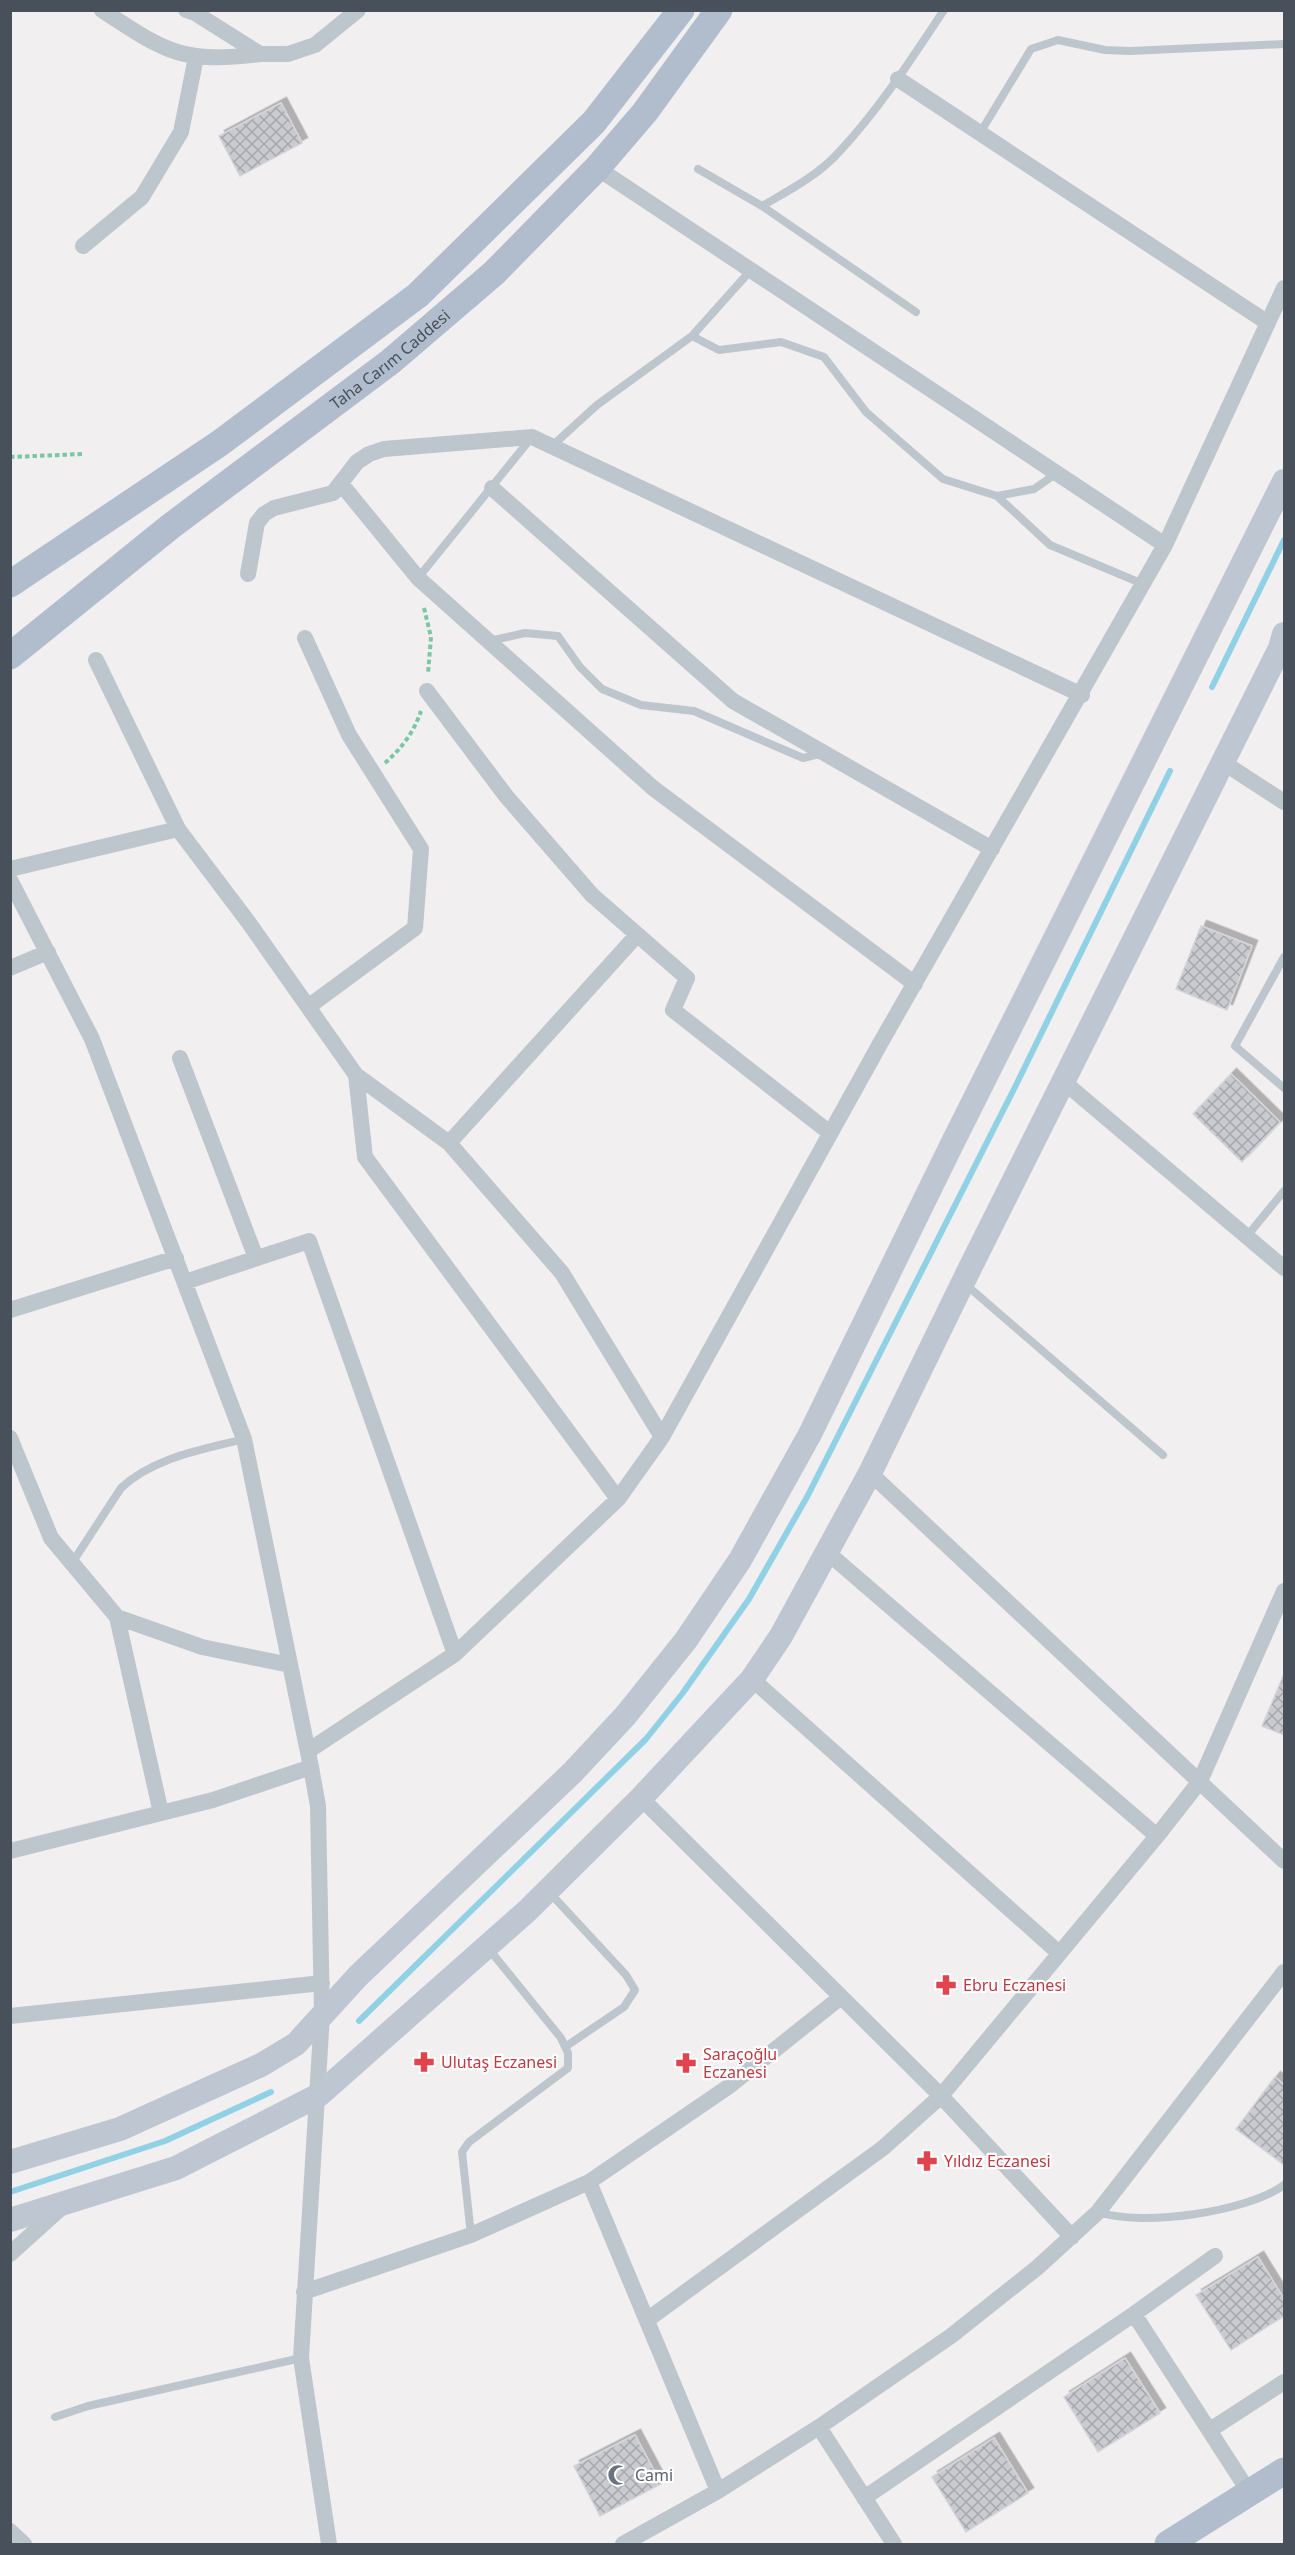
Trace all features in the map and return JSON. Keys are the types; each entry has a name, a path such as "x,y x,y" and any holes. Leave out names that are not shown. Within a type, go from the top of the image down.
{"main road":[{"name":"Taha Carım Caddesi","path":"10,584 220,443 418,295 594,122 681,10"},
{"name":"Taha Carım Caddesi","path":"10,656 171,526 390,362 443,319 532,237 597,168 645,112 719,10"},
{"path":"10,2162 120,2130 261,2065 296,2044 358,1976 600,1744 686,1640 740,1560 810,1434 956,1135 1284,481"},
{"path":"10,2220 176,2168 319,2096 547,1890 641,1798 752,1679 781,1636 870,1473 963,1282 1224,763 1280,648 1284,634"},
{"path":"1168,2544 1284,2471"}],"street":[{"path":"102,10 155,45 180,55 220,60 260,54 288,54 315,45 358,10"},
{"path":"186,10 195,13 260,54"},
{"path":"83,246 142,197 181,132 196,57"},
{"path":"898,79 1268,323"},
{"path":"597,168 1165,545"},
{"path":"10,1851 213,1800 309,1759 455,1654 618,1499 662,1437 830,1133 1082,695 1165,545 1284,288"},
{"path":"248,574 258,523 264,514 273,508 322,498 342,485 357,462 369,454 384,449 532,437 1082,695"},
{"path":"342,485 418,578 653,788 915,984"},
{"path":"492,488 733,701 992,849"},
{"path":"305,638 349,735 421,849 416,928 308,1007"},
{"path":"96,660 177,829 356,1075 449,1143 562,1273 662,1437"},
{"path":"427,691 506,796 592,895 687,978 673,1011 830,1133"},
{"path":"1224,763 1284,802"},
{"path":"10,869 177,829"},
{"path":"10,880 93,1040 244,1439 309,1759 318,1806 322,2015 319,2096 301,2358 329,2544"},
{"path":"449,1143 638,935"},
{"path":"10,968 48,952"},
{"path":"180,1058 256,1258"},
{"path":"356,1075 365,1156 618,1499"},
{"path":"1064,1082 1284,1268"},
{"path":"185,1282 309,1241 455,1654"},
{"path":"10,1310 176,1258"},
{"path":"10,1438 51,1538 117,1617 161,1813"},
{"path":"870,1473 1284,1861"},
{"path":"828,1553 1157,1836"},
{"path":"646,2320 883,2148 941,2096 1157,1836 1200,1780 1284,1592"},
{"path":"117,1617 202,1647 290,1665"},
{"path":"752,1679 1059,1953"},
{"path":"641,1798 941,2096 1072,2236"},
{"path":"623,2544 718,2491 819,2427 951,2336 1003,2296 1098,2212 1284,1972"},
{"path":"10,2016 322,1983"},
{"path":"304,2292 471,2235 589,2182 728,2087 841,1997"},
{"path":"589,2182 718,2491"},
{"path":"10,2254 68,2202"},
{"path":"864,2498 1215,2256"},
{"path":"1134,2314 1250,2492"},
{"path":"1210,2430 1284,2382"},
{"path":"819,2427 894,2544"},
{"path":"10,2531 24,2544"}],"lane":[{"path":"762,207 799,185 839,153 898,79 944,10"},
{"path":"980,133 1031,49 1058,40 1105,50 1130,51 1284,44"},
{"path":"698,169 762,207 916,312"},
{"path":"552,446 597,405 692,336 751,270"},
{"path":"692,336 719,350 781,342 824,357 866,412 943,478 998,496 1050,545 1143,584"},
{"path":"418,578 532,437"},
{"path":"998,496 1034,489 1057,473"},
{"path":"489,641 525,633 558,636 580,667 602,689 641,705 694,711 803,758 824,753"},
{"path":"1284,957 1235,1046 1284,1088"},
{"path":"1247,1236 1284,1191"},
{"path":"963,1282 1163,1455"},
{"path":"72,1563 121,1488 132,1478 174,1458 244,1439"},
{"path":"547,1890 626,1975 635,1990 624,2007 565,2046"},
{"path":"471,2235 462,2152 469,2142 567,2068 565,2046 561,2038 487,1946"},
{"path":"1098,2212 1131,2219 1194,2212 1253,2202 1284,2185"},
{"path":"55,2417 88,2406 301,2358"}],"path":[{"path":"10,457 83,454"}],"building":[{"path":"281,103 302,143 240,176 219,136"},
{"path":"1201,926 1252,946 1227,1010 1176,989"},
{"path":"1231,1074 1280,1122 1242,1162 1193,1114"},
{"path":"1284,1674 1284,1735 1262,1726"},
{"path":"1275,2077 1284,2085 1284,2165 1236,2129"},
{"path":"1258,2257 1284,2299 1284,2316 1231,2350 1196,2295"},
{"path":"1125,2358 1160,2413 1098,2452 1064,2397"},
{"name":"Cami","path":"635,2435 661,2484 600,2516 574,2466"},
{"path":"994,2438 1028,2493 966,2532 932,2477"}],"waterway":[{"path":"1212,687 1284,540"},
{"path":"359,2021 646,1739 682,1694 749,1599 807,1497 1015,1087 1170,771"},
{"path":"10,2192 165,2141 271,2092"}],"place":[{"name":"Ebru Eczanesi","path":"946,1985"},
{"name":"Ulutaş Eczanesi","path":"424,2062"},
{"name":"Saraçoğlu Eczanesi","path":"686,2063"},
{"name":"Yıldız Eczanesi","path":"927,2161"},
{"name":"Cami","path":"618,2475"}]}
